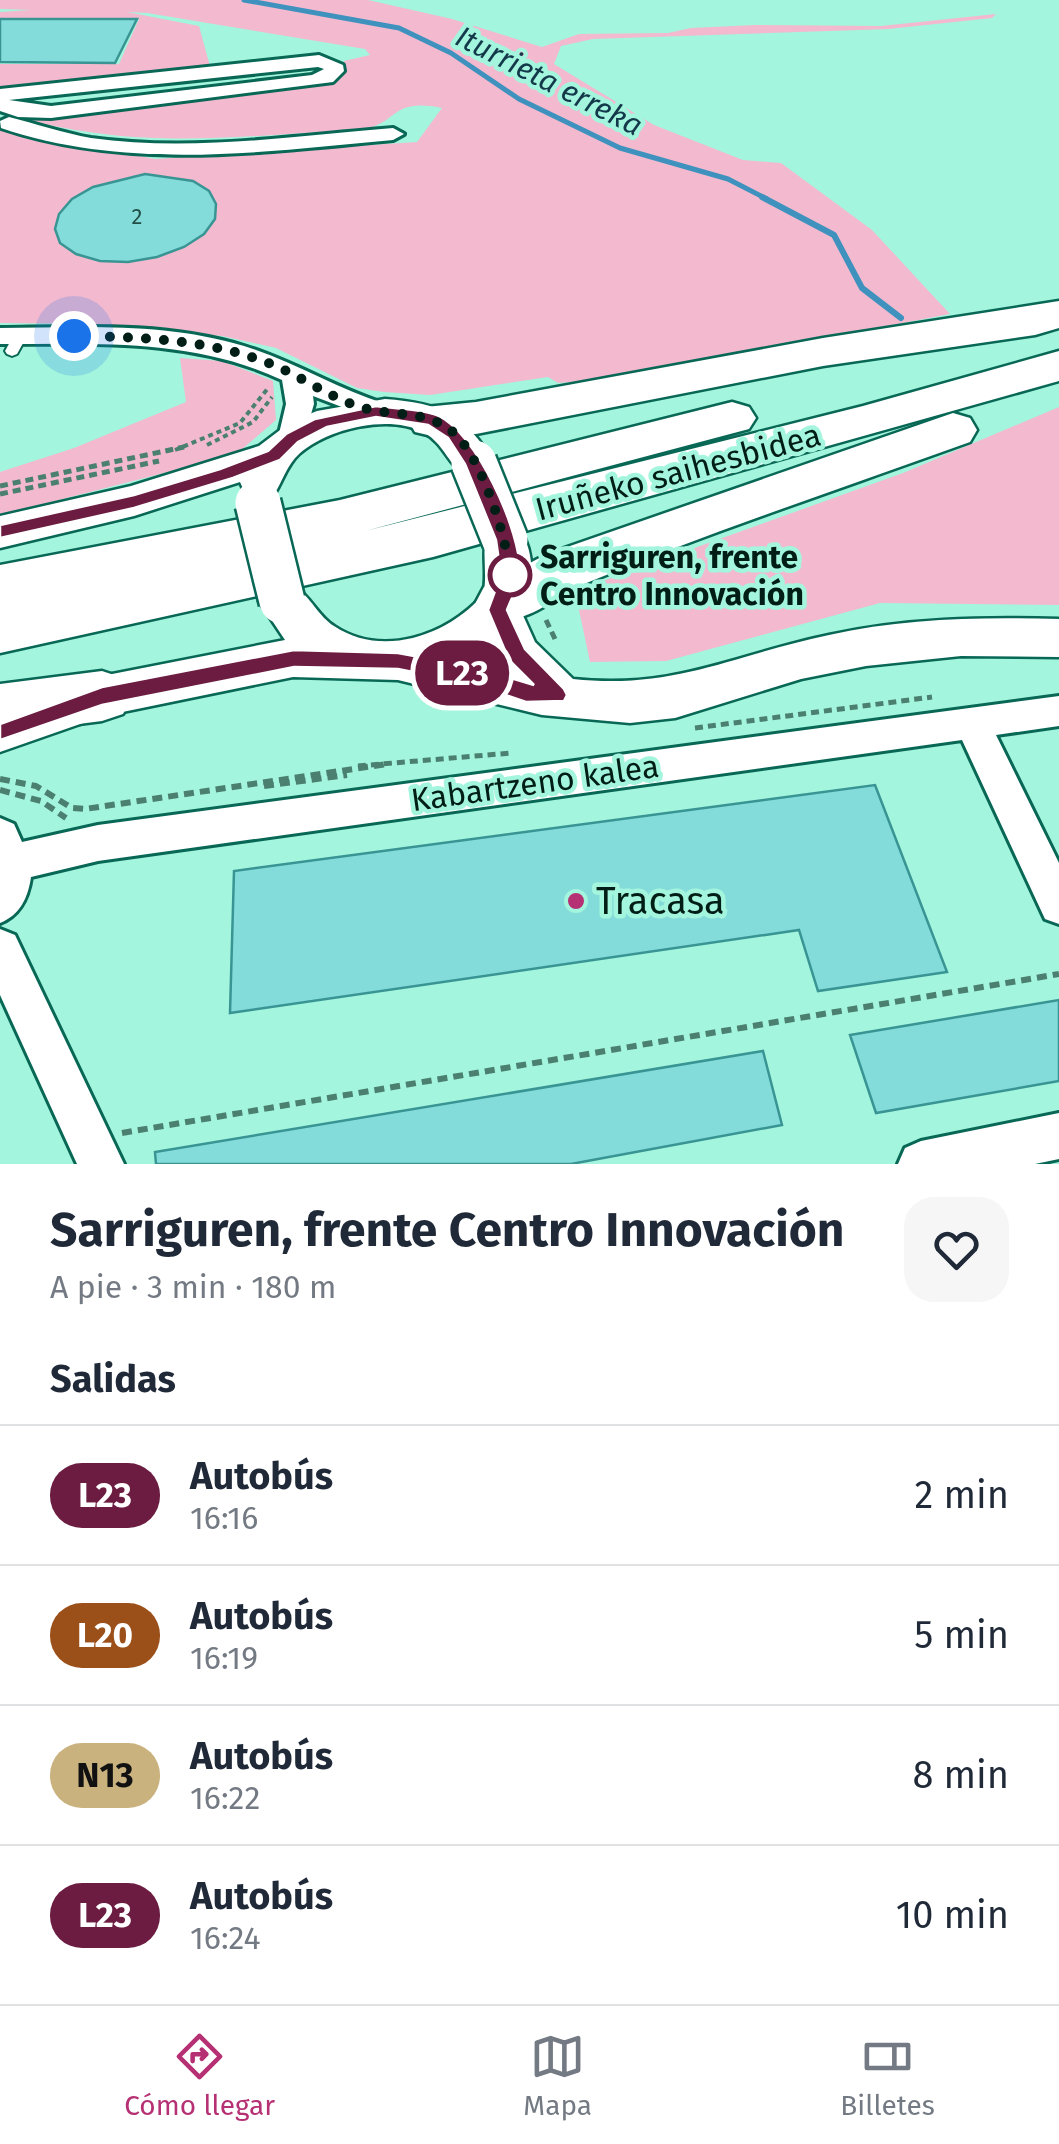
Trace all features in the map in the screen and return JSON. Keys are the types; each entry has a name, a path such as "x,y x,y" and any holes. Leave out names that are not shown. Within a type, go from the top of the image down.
{"highway":[{"path":"432,420 476,418 823,352 1059,314"},
{"name":"Iruñeko saihesbidea","path":"0,586 340,518 1059,332"},
{"name":"Iruñeko saihesbidea","path":"0,630 433,537 1059,366"},
{"path":"648,480 753,461 866,434 1059,378"},
{"path":"501,606 566,569 828,478 1059,388"},
{"path":"1,726 102,696"}],"street":[{"path":"319,61 333,65 334,71 326,78 51,112 18,111 3,104 110,86 319,61"},
{"path":"3,104 42,134 102,144 162,148 250,145 393,134"},
{"path":"11,341 96,336 190,343 267,362 300,404 283,447 262,474 258,504 282,601 304,631 328,647 474,676 526,694 629,703 674,699 795,661 911,638 1059,638"},
{"path":"102,696 294,658 378,659 427,653 472,632 501,606 510,575 505,540 474,463 454,434 432,420 376,412 283,384"},
{"path":"0,532 134,501 283,447 321,423 376,412"},
{"path":"501,606 517,654 557,695"},
{"name":"Kabartzeno kalea","path":"6,850 98,843 1059,711"},
{"path":"972,723 1059,905"},
{"path":"0,904 8,896 6,850"},
{"path":"0,948 95,1151"},
{"path":"921,1164 1059,1136"}],"path":[{"path":"0,486 120,462 207,439 244,420 283,384"},
{"path":"0,494 154,462 210,444 244,430 259,418 283,384"},
{"path":"678,730 907,698 942,697"},
{"path":"0,779 36,786 72,808 86,809 328,770 526,752"},
{"path":"95,1151 1059,974"}],"shaded area":[{"path":"0,0 368,0 452,19 542,47 579,34 668,33 755,25 881,26 996,14 992,18 888,29 593,39 561,46 554,64 654,125 743,160 781,163 872,230 950,314 602,380 558,383 548,377 430,395 357,388 276,348 222,336 89,324 0,323 0,127 155,159 417,142 442,108 404,108 365,129 218,138 121,136 20,118 339,80 344,61 370,55 365,49 127,12 199,26 211,70 0,89 0,64 119,64 139,19 0,19 0,12 31,10 0,9"},
{"path":"180,358 222,361 273,381 276,420 240,451 215,460 0,515 0,472 74,448 186,402"},
{"path":"1059,407 1059,605 880,603 666,661 590,662 575,591 903,473"}],"building":[{"path":"0,19 137,19 115,63 0,62"},
{"path":"145,174 193,181 209,191 216,204 215,219 204,234 157,257 128,262 100,261 76,254 60,243 55,229 59,214 72,199 93,187"},
{"name":"Tracasa","path":"875,785 947,972 818,991 799,930 230,1013 234,871"},
{"path":"1059,1000 1059,1081 876,1113 850,1035"},
{"path":"763,1051 782,1125 571,1164 156,1164 155,1152"}],"waterway":[{"name":"Iturrieta erreka","path":"244,0 399,28 451,53 519,99 620,148 728,179 767,199"},
{"name":"Iturrieta erreka","path":"762,197 834,235 862,288 901,318"}],"bus line":[{"name":"L23","path":"0,531 134,501 227,474 274,456 292,438 321,423 376,412 432,420 454,434 474,463 505,540 510,575 504,602 498,610 517,654 557,695 526,694 474,676 398,661 294,658 102,696 0,731"}],"place":[{"name":"Sarriguren, frente Centro Innovación","path":"510,575"},
{"name":"Tracasa","path":"576,901"}],"route":[{"path":"74,336 190,343 234,352 267,362 356,406 432,420 454,434 474,463 505,540 510,575"}]}
